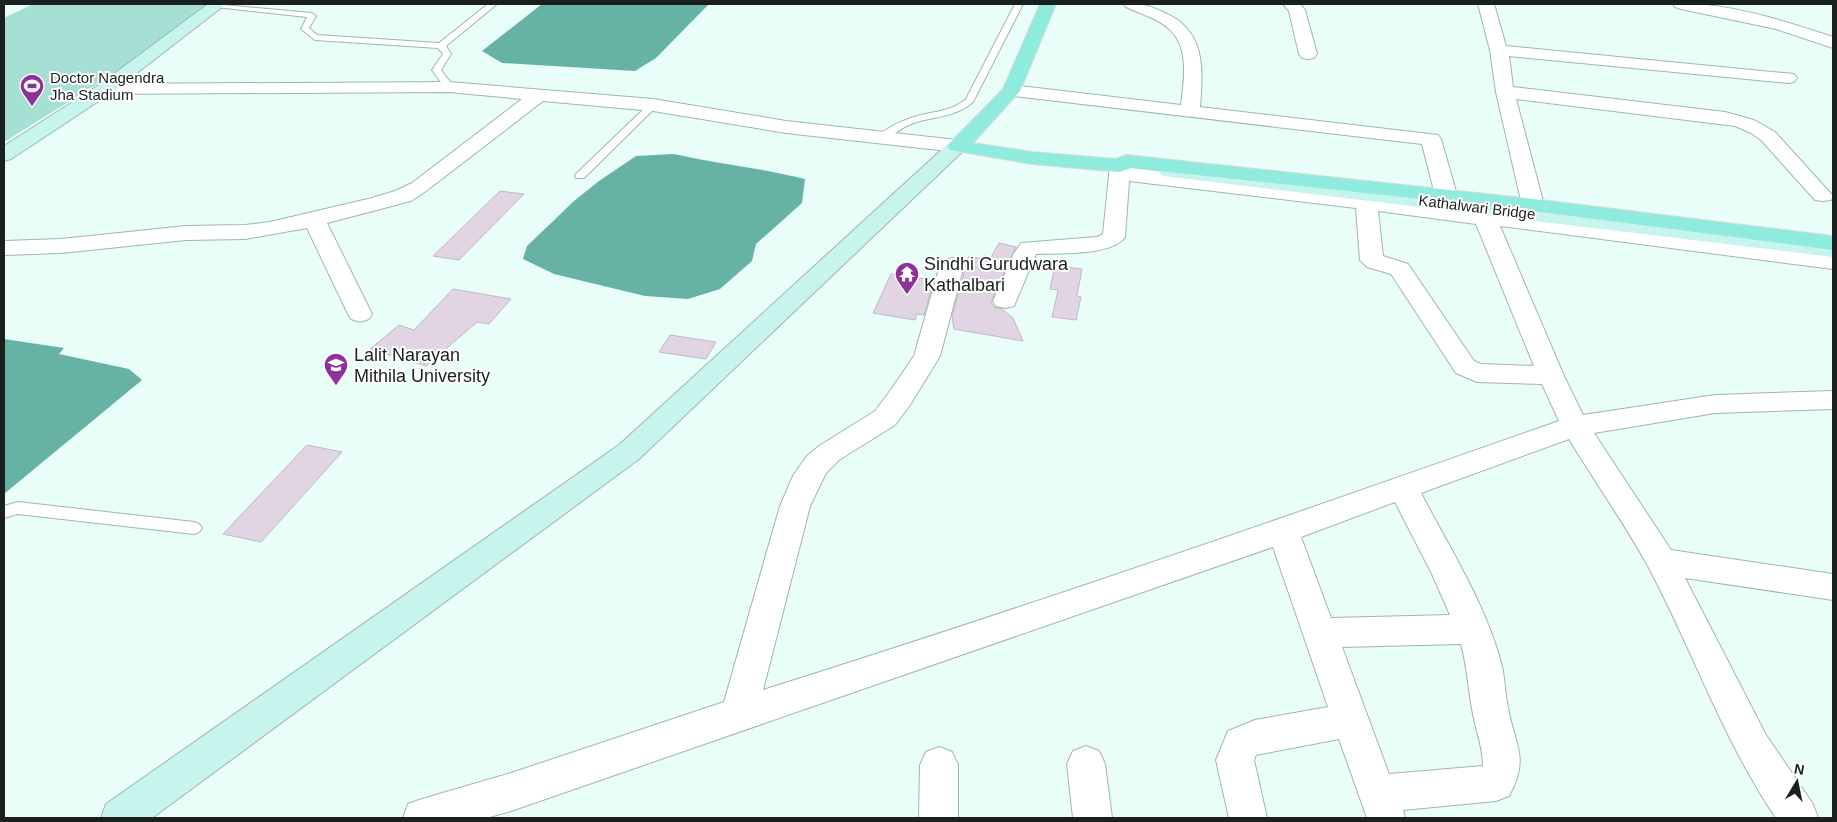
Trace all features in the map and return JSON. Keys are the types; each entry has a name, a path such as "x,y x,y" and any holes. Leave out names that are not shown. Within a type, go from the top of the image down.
{"main road":[{"path":"120,818 629,452 968,137 1011,91 1048,4"},
{"path":"4,155 105,89 217,5"},
{"path":"957,146 1010,155 1120,169 1128,161 1446,195 1833,243"},
{"name":"Kathalwari Bridge","path":"1120,169 1833,250"}],"street":[{"path":"1132,4 1170,22 1180,30 1192,55 1190,112"},
{"path":"1291,4 1297,10 1308,54"},
{"path":"1486,4 1498,50 1505,92 1534,205"},
{"path":"1681,4 1780,25 1833,42"},
{"path":"1498,50 1788,78"},
{"path":"105,89 449,87 653,105 786,127 957,146"},
{"path":"1011,91 1431,139 1446,195"},
{"path":"1505,92 1725,118 1748,123 1762,130 1823,195"},
{"path":"4,248 60,246 186,233 245,232 314,220 404,196 427,182 539,95"},
{"path":"1004,301 1029,248 1102,243 1114,237 1120,169 1366,203 1833,262"},
{"path":"1366,203 1372,260 1396,266 1400,269 1465,366 1477,373 1551,376"},
{"path":"1485,218 1551,376 1575,426 1661,561 1753,747 1799,818"},
{"path":"314,220 360,314"},
{"path":"739,714 795,506 808,476 829,452 871,428 884,418 900,398 927,356 952,265"},
{"path":"422,818 512,792 739,714 879,669 1282,531 1575,426 1716,404 1833,400"},
{"path":"1282,531 1382,806 1496,783 1501,776 1501,757 1490,712 1484,665 1463,605 1403,488"},
{"path":"1661,561 1833,587"},
{"path":"1320,633 1472,629"},
{"path":"1248,818 1235,760 1241,743 1254,737 1351,720"},
{"path":"1086,764 1094,818"},
{"path":"938,818 939,765"}],"lane":[{"path":"441,46 493,4"},
{"path":"879,138 908,121 953,111 965,106 970,100 1018,4"},
{"path":"217,5 309,14 312,16 305,29 315,37 441,46 447,54 436,70 449,87"},
{"path":"580,176 653,105"},
{"path":"4,512 18,508 194,528"}],"shaded area":[{"name":"Doctor Nagendra Jha Stadium","path":"33,4 207,4 118,71 4,142 4,18"},
{"path":"542,4 709,4 656,58 635,71 502,63 482,51"},
{"path":"674,154 805,179 802,203 756,244 752,261 720,289 688,299 645,296 554,274 523,259 527,246 574,201 599,181 636,156"},
{"path":"4,339 64,348 59,354 129,369 142,380 4,494"}],"building":[{"path":"500,191 524,194 459,260 433,256"},
{"path":"999,243 1016,247 991,302 994,307 1002,309 1013,318 1023,341 954,329 952,316 965,263 969,256 982,259 984,255 991,257"},
{"path":"1055,266 1082,269 1077,296 1081,297 1076,320 1052,317 1058,290 1050,289"},
{"name":"Sindhi Gurudwara Kathalbari","path":"891,274 934,280 924,315 917,314 915,320 873,313"},
{"path":"453,289 511,299 489,324 477,322 426,366 370,349 399,325 414,330"},
{"path":"670,335 716,342 706,359 659,352"},
{"path":"307,445 342,452 261,542 223,534"}],"place":[{"name":"Doctor Nagendra Jha Stadium","path":"32,107"},
{"name":"Sindhi Gurudwara Kathalbari","path":"907,295"},
{"name":"Lalit Narayan Mithila University","path":"336,386"}]}
